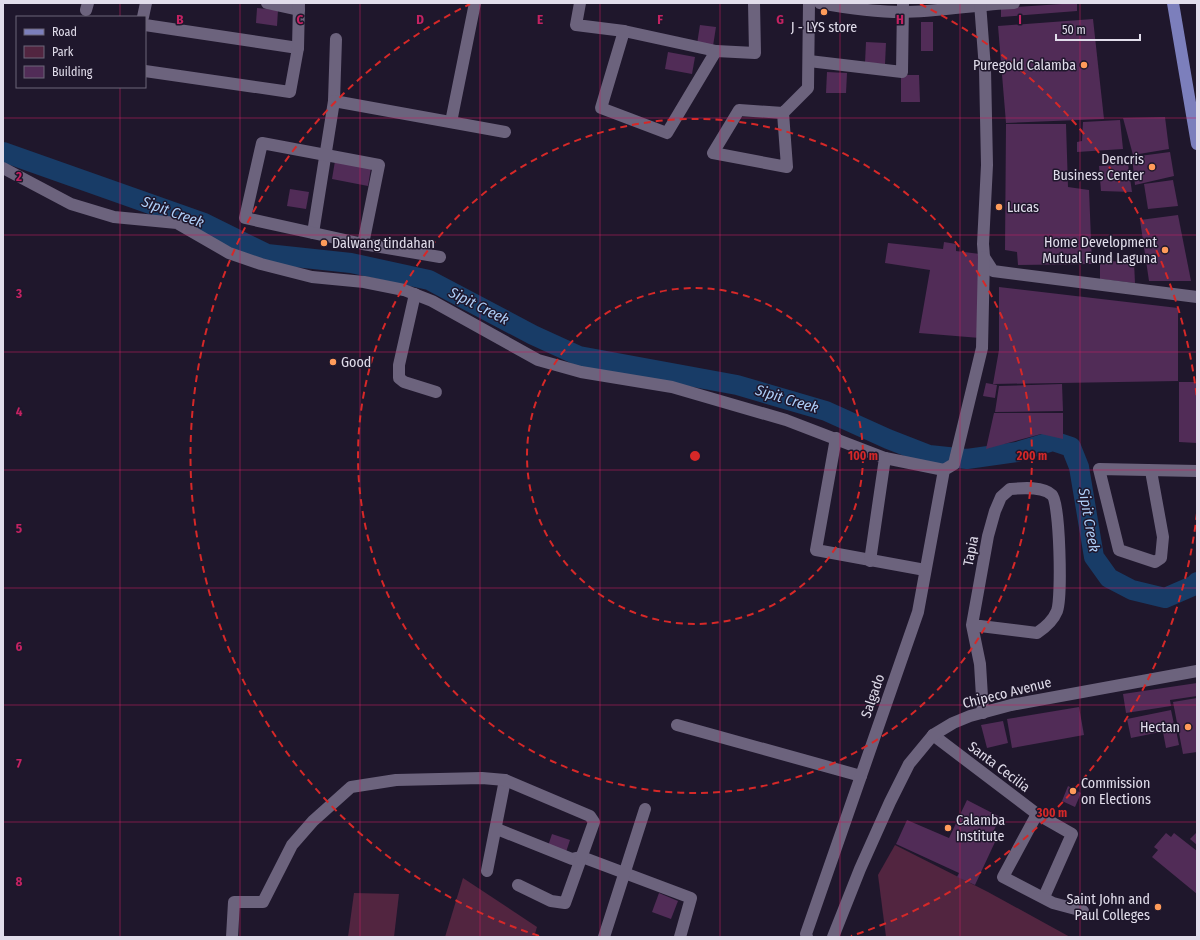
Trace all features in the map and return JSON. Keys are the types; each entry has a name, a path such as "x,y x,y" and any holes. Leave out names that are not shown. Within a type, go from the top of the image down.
{"main road":[{"path":"1173,3 1197,144"}],"street":[{"path":"143,16 146,3"},
{"path":"146,71 290,92 298,48 299,6 267,3"},
{"path":"452,122 475,3"},
{"path":"580,3 576,25 624,31 716,51 755,53 754,3"},
{"path":"783,113 788,167 713,153 739,110 783,113 808,88 809,3"},
{"path":"820,3 852,6 945,9 980,4 1014,3"},
{"name":"Salgado","path":"807,937 806,934 918,612 925,570 949,467 958,448 982,348 987,165 985,68 980,4"},
{"path":"809,61 902,72 903,8"},
{"path":"146,25 298,48"},
{"path":"624,31 601,108 667,133 716,51"},
{"path":"313,233 334,101 336,39"},
{"path":"334,101 505,132"},
{"path":"363,244 379,165 262,143 245,218 363,244 440,257"},
{"path":"3,168 71,204 114,217 178,223 228,253 261,264 312,277 364,282 404,290 432,300 538,360 581,372 672,387 786,420 885,458 949,467"},
{"path":"984,257 993,272 1197,297"},
{"path":"415,294 399,365 399,378 404,382 436,392"},
{"path":"836,438 816,550 925,570"},
{"path":"870,561 885,458"},
{"path":"1151,471 1163,537 1161,558 1155,562 1119,550 1099,469 1197,471"},
{"name":"Tapia","path":"972,625 1037,633 1045,628 1051,621 1057,611 1060,598 1059,540 1055,500 1053,495 1039,490 1010,489 1005,492 998,504 988,536 972,625 980,664 983,713"},
{"name":"Chipeco Avenue","path":"834,937 860,869 890,802 909,764 933,736 953,723 970,716 1011,704 1197,671"},
{"path":"677,724 861,776"},
{"name":"Santa Cecilia","path":"933,736 1037,814 1072,834 1044,897"},
{"path":"232,937 234,902 263,902 292,846 313,821 351,787 396,780 482,778 505,780 590,816 594,822 565,902 551,901 518,885"},
{"path":"487,871 497,829 505,780"},
{"path":"604,937 645,809"},
{"path":"1037,814 1003,877 1053,903 1084,911"},
{"path":"497,829 572,858 582,856 691,898 680,937"}],"green space":[{"path":"895,845 988,892 1070,937 886,937 878,875"},
{"path":"463,878 537,927 534,937 445,937"},
{"path":"354,893 399,894 394,937 348,937"}],"building":[{"path":"1077,3 1077,11 1001,17 1001,8"},
{"path":"257,8 278,10 277,26 256,23"},
{"name":"Puregold Calamba","path":"1093,19 1104,119 1006,123 998,26"},
{"path":"921,22 933,22 933,51 921,51"},
{"path":"700,25 716,27 713,46 697,44"},
{"path":"866,42 886,43 885,64 865,63"},
{"path":"668,52 695,57 692,74 665,69"},
{"path":"827,72 847,73 846,93 826,93"},
{"path":"901,75 919,75 920,102 901,102"},
{"path":"1165,117 1169,149 1133,155 1123,118"},
{"path":"1120,120 1123,149 1077,152 1077,142 1082,141 1083,122"},
{"path":"1006,124 1066,124 1068,187 1089,190 1092,264 1018,265 1017,252 1005,250"},
{"name":"Dencris Business Center","path":"1170,152 1174,176 1135,185 1132,157"},
{"path":"335,161 371,168 368,186 332,179"},
{"path":"1128,164 1132,192 1101,191 1099,166"},
{"path":"1173,180 1178,206 1148,209 1144,184"},
{"path":"290,189 309,192 306,209 287,206"},
{"name":"Home Development Mutual Fund Laguna","path":"1178,215 1191,281 1149,281 1140,220"},
{"path":"944,242 956,244 956,251 980,254 980,338 919,333 930,270 885,263 888,243 943,249"},
{"path":"1100,261 1134,262 1135,283 1100,279"},
{"path":"999,287 1178,308 1178,381 993,384 999,350"},
{"path":"1179,382 1197,382 1197,443 1179,442"},
{"path":"986,383 997,385 995,398 983,396"},
{"path":"1062,384 1063,411 995,412 999,386"},
{"path":"994,413 1063,413 1063,439 1041,434 986,449"},
{"path":"1197,683 1197,696 1170,700 1171,706 1126,713 1123,694"},
{"name":"Hectan","path":"1197,698 1197,752 1183,754 1173,702"},
{"path":"1079,707 1084,735 1012,748 1007,719"},
{"path":"1171,710 1175,729 1131,738 1127,719"},
{"path":"1003,721 1008,743 987,748 981,725"},
{"path":"1176,730 1179,745 1166,748 1163,732"},
{"path":"1068,786 1081,793 1075,807 1062,801"},
{"path":"967,800 1000,817 990,839 995,842 975,885 957,877 959,873 896,844 907,820 949,838"},
{"path":"1197,832 1197,845 1190,839"},
{"path":"1166,833 1171,837 1174,833 1197,851 1197,894 1152,857 1158,850 1154,847"},
{"path":"552,834 570,840 566,852 548,846"},
{"path":"659,893 678,901 671,919 652,912"}],"waterway":[{"name":"Sipit Creek","path":"3,152 204,223 267,254 351,263 429,280 533,335 579,356 737,385 826,411 888,439 929,455 967,459 1017,452 1053,441 1071,447 1079,467 1094,557 1109,578 1132,590 1165,598 1195,585 1197,582"}],"place":[{"name":"J - LYS store","path":"824,12"},
{"name":"Puregold Calamba","path":"1084,65"},
{"name":"Dencris Business Center","path":"1152,167"},
{"name":"Lucas","path":"999,207"},
{"name":"Dalwang tindahan","path":"324,243"},
{"name":"Home Development Mutual Fund Laguna","path":"1165,250"},
{"name":"Good","path":"333,362"},
{"name":"Hectan","path":"1188,727"},
{"name":"Commission on Elections","path":"1073,791"},
{"name":"Calamba Institute","path":"948,828"},
{"name":"Saint John and Paul Colleges","path":"1158,907"}]}
